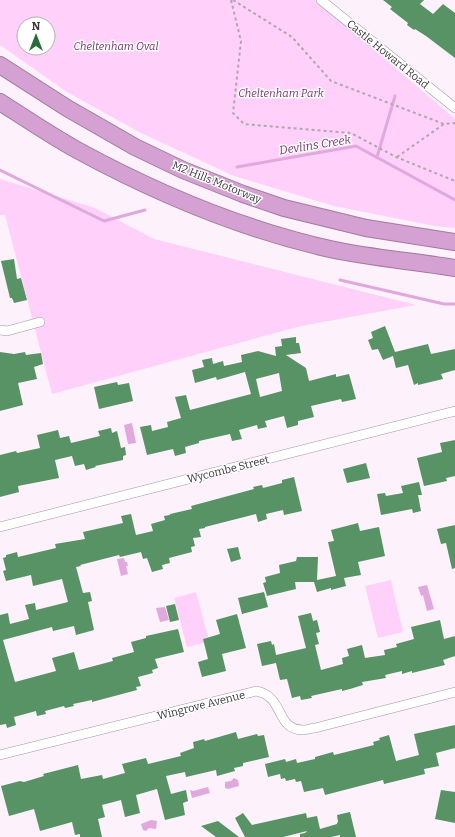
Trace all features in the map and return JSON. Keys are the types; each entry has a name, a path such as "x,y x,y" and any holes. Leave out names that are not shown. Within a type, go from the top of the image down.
{"highway":[{"name":"M2 Hills Motorway","path":"0,65 67,108 135,147 183,170 243,194 298,212 366,228 455,242"},
{"path":"0,102 76,149 111,168 166,194 216,214 252,227 328,248 367,256 414,261 455,268"}],"street":[{"name":"Castle Howard Road","path":"321,0 455,108"},
{"path":"0,330 7,330 40,322"},
{"name":"Wycombe Street","path":"0,527 455,411"},
{"name":"Wingrove Avenue","path":"0,755 256,691 272,698 282,718 289,726 303,730 455,692"}],"path":[{"path":"232,0 292,37 331,81 444,124 455,123"},
{"path":"232,0 241,41 233,113 244,124 350,133 396,157 455,181"},
{"path":"396,157 444,124"}],"green space":[{"name":"Cheltenham Park","path":"0,0 316,0 455,119 455,228 435,226 334,206 234,176 141,133 67,92 0,45"},
{"path":"0,179 95,208 154,239 416,305 301,326 52,394 5,215 0,215"},
{"path":"391,580 403,632 378,638 365,586"},
{"path":"196,592 208,637 203,639 204,643 187,647 174,598"}],"shaded area":[{"path":"132,423 136,443 128,444 124,425"},
{"path":"124,558 128,566 126,566 128,574 121,576 117,559"},
{"path":"427,585 434,609 427,611 423,595 421,596 418,587"},
{"path":"165,607 169,620 160,622 156,608"},
{"path":"234,778 238,780 239,786 228,789 225,788 225,782 231,781"},
{"path":"208,787 210,793 192,798 190,790 193,791"},
{"path":"151,820 157,821 156,829 149,828 146,831 143,830 141,824"}],"building":[{"path":"383,0 424,0 420,4 433,14 443,4 455,13 455,58 426,36 407,25 408,23 390,9 392,7"},
{"path":"14,259 17,279 21,278 27,300 14,303 12,298 10,298 1,261"},
{"path":"385,326 395,352 428,344 431,354 455,349 455,370 441,374 443,379 414,385 408,365 396,368 393,356 383,360 378,349 372,350 368,340 373,338 371,332"},
{"path":"296,337 296,343 299,343 301,353 286,355 306,368 309,381 336,374 336,377 349,374 356,399 342,402 341,399 311,406 314,417 298,421 298,425 287,428 284,416 265,421 267,427 258,429 257,425 239,430 242,439 232,441 230,434 199,441 199,443 185,447 186,453 175,456 173,449 147,455 140,427 151,425 152,431 168,427 167,422 181,418 175,397 186,395 190,410 251,394 245,372 217,380 216,377 195,383 192,370 204,367 202,360 212,358 213,364 223,361 224,366 242,362 241,355 258,351 276,356 275,347 282,346 281,339","holes":["279,373 282,391 260,397 256,379"]},
{"path":"0,352 14,354 25,352 26,355 41,353 43,364 34,367 37,379 18,383 23,405 0,411"},
{"path":"117,382 118,385 129,383 133,401 99,409 94,387"},
{"path":"111,428 112,433 117,431 121,448 125,447 126,455 123,456 123,460 95,466 96,467 86,470 84,464 75,466 72,456 55,460 59,478 18,486 19,492 0,497 0,455 40,448 37,435 58,430 60,438 69,436 71,443 100,436 98,431"},
{"path":"455,440 455,476 446,478 447,481 424,486 417,458 442,452 440,443"},
{"path":"366,463 370,478 347,483 343,469"},
{"path":"294,477 302,511 284,515 283,510 266,514 267,519 258,522 256,514 199,529 201,537 193,538 195,546 191,547 192,552 169,558 170,563 162,565 163,569 152,572 147,558 143,559 141,552 120,557 119,555 76,567 83,593 90,592 92,601 88,602 94,630 76,635 74,626 53,631 52,627 3,640 15,682 56,671 52,658 74,652 79,670 113,661 112,658 134,652 131,642 146,638 146,636 178,629 184,652 155,659 158,668 152,670 153,673 138,677 141,686 136,687 137,690 92,702 92,700 73,704 74,706 65,708 64,706 45,711 46,714 37,716 36,711 14,717 16,725 7,728 6,724 0,725 0,615 8,613 10,624 29,619 25,605 35,603 36,610 68,602 62,579 33,586 31,575 6,581 3,571 6,570 3,558 6,557 6,555 17,552 18,557 56,548 55,544 85,539 83,532 123,523 121,516 131,514 136,535 153,531 151,524 165,520 164,516 192,509 191,506 254,489 253,487 262,485 263,488 282,483 282,480"},
{"path":"419,482 422,495 418,495 421,511 413,513 412,509 381,515 377,494 385,493 386,496 403,493 401,486"},
{"path":"358,523 360,531 379,527 385,556 358,562 361,575 344,578 346,586 317,592 314,582 295,582 296,589 267,596 263,583 266,582 265,577 280,573 279,565 296,561 297,557 318,557 317,580 336,576 328,542 334,541 331,530"},
{"path":"455,525 455,568 452,569 446,543 441,544 437,529"},
{"path":"238,547 241,559 231,562 227,549"},
{"path":"264,592 268,607 242,614 238,598"},
{"path":"175,604 179,620 170,622 166,606"},
{"path":"311,613 313,621 317,620 320,632 316,633 319,644 315,645 321,670 343,664 342,658 349,656 347,649 362,645 365,658 385,655 384,650 397,647 396,644 414,639 411,627 440,620 444,639 455,636 455,656 443,660 445,665 412,673 412,671 402,674 402,671 385,675 386,678 362,682 363,685 342,691 342,689 311,696 312,698 301,700 300,696 292,698 287,679 280,680 276,663 262,666 257,644 271,641 272,645 274,644 276,655 306,648 298,616"},
{"path":"237,614 246,648 222,654 226,671 202,677 198,662 208,659 203,639 220,634 216,620"},
{"path":"455,725 455,748 436,753 439,766 424,769 425,774 384,784 383,780 325,795 323,788 304,792 301,781 296,782 295,779 286,781 285,778 281,779 280,774 268,777 265,764 285,759 286,762 296,759 297,763 315,759 315,757 333,752 334,755 374,745 373,742 380,740 379,738 389,735 396,761 419,755 414,734"},
{"path":"236,732 238,739 257,734 258,736 264,735 269,757 243,763 243,766 234,768 235,771 217,776 216,770 186,777 185,772 166,776 171,794 186,790 188,801 183,803 185,815 165,820 157,789 136,795 140,813 125,817 121,800 102,805 105,817 98,819 102,837 80,837 80,834 75,835 72,822 40,831 34,809 9,816 1,786 20,781 24,782 44,776 43,774 78,765 81,779 102,775 103,779 125,773 122,764 146,758 148,764 181,756 180,753 194,748 193,742 204,739 205,741"},
{"path":"441,790 455,792 455,823 435,819"},
{"path":"350,812 356,837 340,837 340,835 331,837 300,837 300,834 307,831 283,837 245,837 235,818 243,813 252,825 306,813 307,818 317,816 320,829 337,824 337,815"},
{"path":"218,821 239,837 216,837 201,826"}],"waterway":[{"path":"377,157 395,96"},
{"name":"Devlins Creek","path":"237,167 356,146 455,200"},
{"name":"Devlins Creek","path":"0,170 104,221 145,210"},
{"path":"340,280 444,304 455,304"}],"park label":[{"name":"Cheltenham Oval","path":"116,46"}]}
